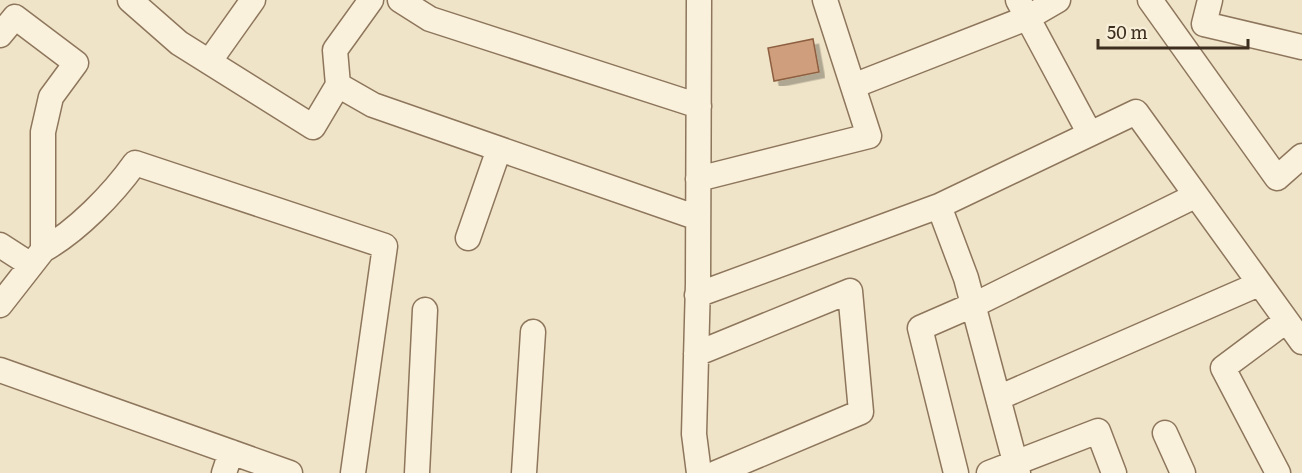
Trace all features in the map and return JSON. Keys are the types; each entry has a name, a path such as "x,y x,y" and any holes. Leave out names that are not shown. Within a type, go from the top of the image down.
{"street":[{"path":"130,0 179,43 313,127 338,85 335,50 370,0"},
{"path":"209,62 253,0"},
{"path":"400,0 429,19 699,106"},
{"path":"699,0 694,434 699,473"},
{"path":"698,179 869,135 825,0"},
{"path":"854,86 1023,9 1058,0"},
{"path":"1150,0 1277,178 1302,156"},
{"path":"1210,0 1204,24 1302,47"},
{"path":"1023,9 1090,134"},
{"path":"0,35 15,17 76,63 51,97 43,132 37,257"},
{"path":"338,85 373,105 698,218"},
{"path":"697,295 939,206 1136,112 1302,342"},
{"path":"468,238 499,149"},
{"path":"0,305 37,257 58,242 117,188 135,163 385,246 353,473"},
{"path":"956,473 920,328 973,305 1195,196"},
{"path":"939,206 966,278 1016,468"},
{"path":"0,245 37,257"},
{"path":"998,398 1259,284"},
{"path":"696,354 850,291 861,412 716,473"},
{"path":"417,473 425,310"},
{"path":"1278,473 1223,368 1286,321"},
{"path":"524,473 532,332"},
{"path":"0,370 227,462 290,473"},
{"path":"989,473 1016,468 1098,431 1114,473"},
{"path":"1165,433 1183,473"}],"building":[{"path":"813,39 819,72 774,81 768,48"}]}
